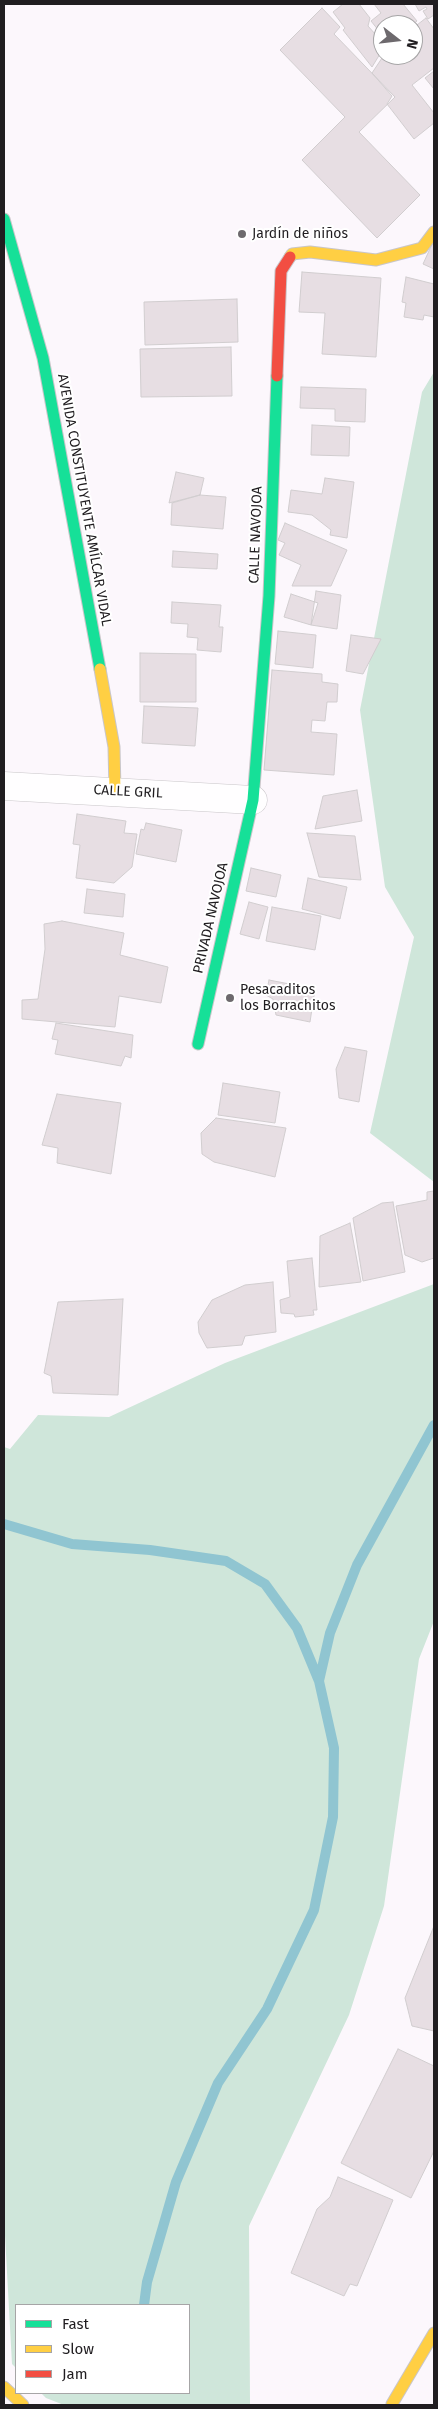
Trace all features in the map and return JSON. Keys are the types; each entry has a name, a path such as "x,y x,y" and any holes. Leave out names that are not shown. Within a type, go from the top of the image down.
{"street":[{"name":"AVENIDA CONSTITUYENTE AMÍLCAR VIDAL","path":"4,219 43,358 114,748 115,791"},
{"name":"CALLE NAVOJOA","path":"253,800 269,596 282,271 292,254 310,252 376,260 422,248 434,232"},
{"name":"CALLE GRIL","path":"4,786 253,800"},
{"name":"PRIVADA NAVOJOA","path":"198,1044 253,800"},
{"path":"392,2404 434,2333"},
{"path":"4,2387 23,2405"}],"green space":[{"path":"434,372 434,1182 370,1133 414,937 385,887 360,710 422,392"},
{"path":"434,1284 434,1621 419,1659 384,1906 349,2015 249,2226 250,2405 64,2405 46,2398 42,2394 190,2394 190,2304 15,2304 15,2367 12,2364 4,2217 4,1447 10,1449 38,1415 109,1417 225,1363"}],"building":[{"path":"343,4 359,4 370,18 368,26 373,32 372,67 343,30 345,28 333,12"},
{"path":"374,4 403,4 412,15 378,15 381,13"},
{"path":"415,4 434,4 434,15 428,19 423,11 427,9 426,7 419,11"},
{"path":"322,8 340,27 334,34 395,97 359,132 420,195 377,238 302,160 345,117 280,50"},
{"path":"426,18 434,29 434,68 412,85 434,113 434,123 414,139 387,104 392,96 372,73 377,65 423,65 423,20"},
{"path":"434,71 434,89 425,78"},
{"path":"434,240 434,269 423,264"},
{"path":"302,272 381,278 376,357 322,354 325,313 299,312"},
{"path":"406,277 434,284 434,317 424,315 423,320 404,317 406,303 402,302"},
{"path":"237,299 238,342 145,345 144,302"},
{"path":"231,347 232,396 141,397 140,349"},
{"path":"301,387 366,389 365,422 335,421 335,409 300,408"},
{"path":"312,425 350,427 349,456 311,455"},
{"path":"176,472 204,478 200,495 169,503"},
{"path":"325,478 354,482 347,538 330,535 331,530 312,515 288,512 291,490 322,494"},
{"path":"200,495 226,497 223,529 171,525 172,503"},
{"path":"285,523 347,550 331,586 292,586 301,565 279,555 285,543 278,540"},
{"path":"173,551 218,554 217,569 172,567"},
{"path":"316,591 341,595 337,629 311,625"},
{"path":"291,594 318,603 311,625 284,617"},
{"path":"172,602 221,605 219,627 223,627 221,652 197,650 198,638 187,637 188,624 171,623"},
{"path":"278,631 316,635 313,668 275,664"},
{"path":"351,635 381,639 363,674 346,671"},
{"path":"140,653 196,654 196,702 140,702"},
{"path":"272,670 322,674 322,682 338,684 337,702 327,702 325,721 312,720 311,732 337,734 334,775 264,770"},
{"path":"144,706 198,708 195,746 142,743"},
{"path":"357,790 362,821 315,829 323,796"},
{"path":"77,814 126,821 124,833 137,834 132,867 114,883 76,878 80,845 73,844"},
{"path":"146,823 182,830 176,862 136,854 141,829 144,830"},
{"path":"307,833 355,836 361,880 319,877"},
{"path":"251,868 281,875 276,897 246,891"},
{"path":"308,878 347,887 340,919 302,909"},
{"path":"87,889 125,894 123,917 84,913"},
{"path":"249,902 268,907 259,939 240,934"},
{"path":"272,907 321,916 315,950 266,941"},
{"path":"62,921 124,933 120,955 168,967 161,1003 119,996 115,1027 22,1019 22,1000 38,999 45,949 44,924"},
{"path":"269,980 315,989 310,1022 276,1015 273,999 266,995"},
{"path":"56,1023 133,1035 131,1058 125,1056 121,1066 55,1054 58,1040 52,1039"},
{"path":"345,1047 367,1051 359,1102 339,1098 336,1069"},
{"path":"223,1083 280,1092 275,1123 218,1115"},
{"path":"57,1094 121,1103 111,1174 57,1163 58,1148 42,1145"},
{"path":"216,1118 286,1128 275,1177 214,1162 202,1154 201,1133"},
{"path":"434,1191 434,1258 422,1262 405,1255 396,1206 427,1200 427,1192"},
{"path":"393,1202 405,1272 363,1281 353,1218 382,1203"},
{"path":"350,1223 361,1282 319,1287 320,1236"},
{"path":"312,1258 317,1310 313,1310 314,1315 295,1317 294,1314 281,1313 280,1300 290,1297 287,1261"},
{"path":"273,1282 276,1332 245,1336 242,1345 207,1348 199,1333 198,1322 212,1300 245,1285"},
{"path":"123,1299 118,1395 53,1393 51,1376 44,1373 58,1302"},
{"path":"434,1926 434,2031 412,2026 405,1998"},
{"path":"398,2049 434,2066 434,2151 411,2198 341,2163"},
{"path":"338,2177 393,2200 357,2286 350,2284 344,2296 291,2273 317,2209 330,2197"}],"waterway":[{"path":"319,1681 330,1633 357,1565 434,1425"},
{"path":"4,1524 72,1544 150,1550 226,1561 265,1584 297,1628 319,1681 334,1748 333,1817 314,1910 267,2009 218,2083 176,2182 147,2282 144,2304"}],"traffic: fast":[{"path":"4,219 43,358 100,669"},
{"path":"198,1044 253,800 269,596 277,376"}],"traffic: slow":[{"path":"290,257 292,254 310,252 376,260 422,248 434,232"},
{"path":"100,669 114,747 115,791"},
{"path":"392,2404 434,2333"},
{"path":"4,2387 23,2405"}],"traffic: jam":[{"path":"277,376 281,271 290,257"}],"place":[{"name":"Jardín de niños","path":"242,234"},
{"name":"Pesacaditos los Borrachitos","path":"230,998"}]}
